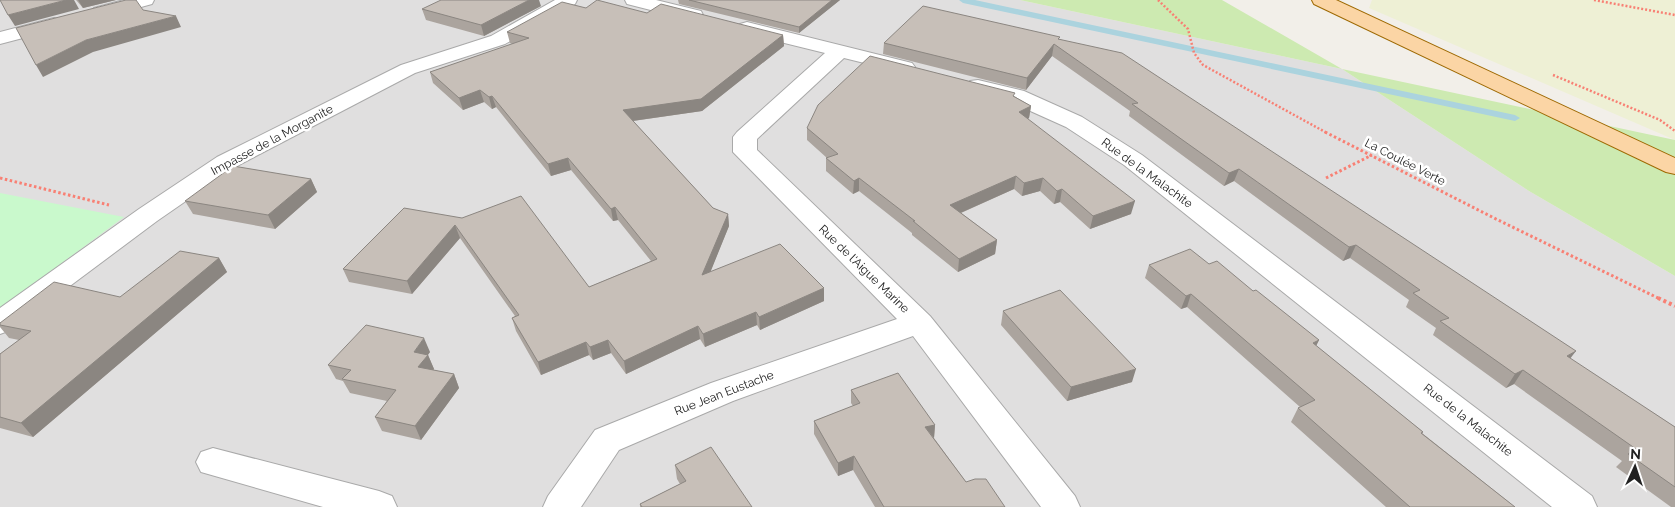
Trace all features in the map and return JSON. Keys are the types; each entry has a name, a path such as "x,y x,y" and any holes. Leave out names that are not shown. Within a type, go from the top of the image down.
{"main road":[{"path":"1321,0 1675,167"}],"street":[{"path":"0,38 145,0"},
{"name":"Impasse de la Morganite","path":"0,322 148,214 226,162 408,69 498,40 568,0"},
{"path":"634,0 923,72"},
{"name":"Rue de l'Aigue Marine","path":"840,51 745,137 745,152 919,322 1062,507"},
{"name":"Rue de la Malachite","path":"951,79 1016,96 1066,118 1133,160 1579,507"},
{"name":"Rue Jean Eustache","path":"561,507 607,440 722,392 919,322"},
{"path":"213,462 379,507"}],"path":[{"name":"La Coulée Verte","path":"1158,0 1184,25 1190,34 1193,54 1203,65 1372,156 1544,243 1675,306"},
{"path":"1594,0 1675,15"},
{"path":"1326,178 1372,156"},
{"path":"0,178 148,214"}],"shaded area":[{"path":"0,0 1020,0 1342,69 1529,191 1675,276 1675,507 0,507"}],"green space":[{"path":"1020,0 1222,0 1342,69"},
{"path":"1372,0 1675,0 1675,140 1369,8"},
{"path":"1342,69 1675,140 1675,276 1529,191"},
{"path":"0,193 124,217 0,309"}],"building":[{"path":"0,0 66,0 8,15"},
{"path":"126,0 136,0 143,10 176,16 86,40 36,65 16,28"},
{"path":"441,0 529,0 481,25 422,9"},
{"path":"597,0 647,13 661,4 783,35 701,99 623,110 713,208 728,214 702,275 780,244 824,288 759,317 756,312 703,334 698,326 624,361 608,340 590,347 586,342 538,362 512,318 519,315 455,225 407,281 343,269 404,208 462,218 521,196 589,287 657,259 615,207 611,209 568,158 548,164 492,96 489,97 480,90 459,98 430,72 529,38 507,32 562,2 586,8"},
{"path":"689,0 832,0 799,27"},
{"path":"923,6 1122,53 1576,351 1567,356 1675,427 1675,487 1628,454 1636,449 1523,370 1515,374 1440,321 1449,318 1413,293 1420,290 1356,245 1349,247 1239,169 1229,173 1132,104 1138,103 1054,44 1027,78 884,43"},
{"path":"870,56 1015,93 1013,96 1031,106 1019,112 1135,201 1093,216 1062,189 1057,191 1043,178 1024,183 1016,176 950,205 997,240 959,259 913,221 915,221 859,178 854,181 826,158 838,154 807,128 818,105"},
{"path":"233,166 311,179 268,215 185,201"},
{"path":"1190,249 1209,264 1217,261 1253,291 1256,290 1319,340 1313,343 1423,432 1421,433 1515,507 1410,507 1298,408 1315,400 1191,294 1186,296 1149,265"},
{"path":"180,251 219,258 21,423 0,417 0,354 31,331 0,325 0,323 54,282 120,297"},
{"path":"1060,290 1136,369 1071,387 1003,311"},
{"path":"366,325 424,338 414,352 428,355 418,367 454,374 415,426 375,417 396,390 342,379 351,370 328,365"},
{"path":"898,373 935,425 925,427 966,482 975,479 986,479 1005,507 884,507 854,456 838,463 814,421 860,403 851,390"},
{"path":"711,447 752,507 642,507 640,504 686,481 675,465"}],"waterway":[{"path":"963,0 1515,118"}]}
